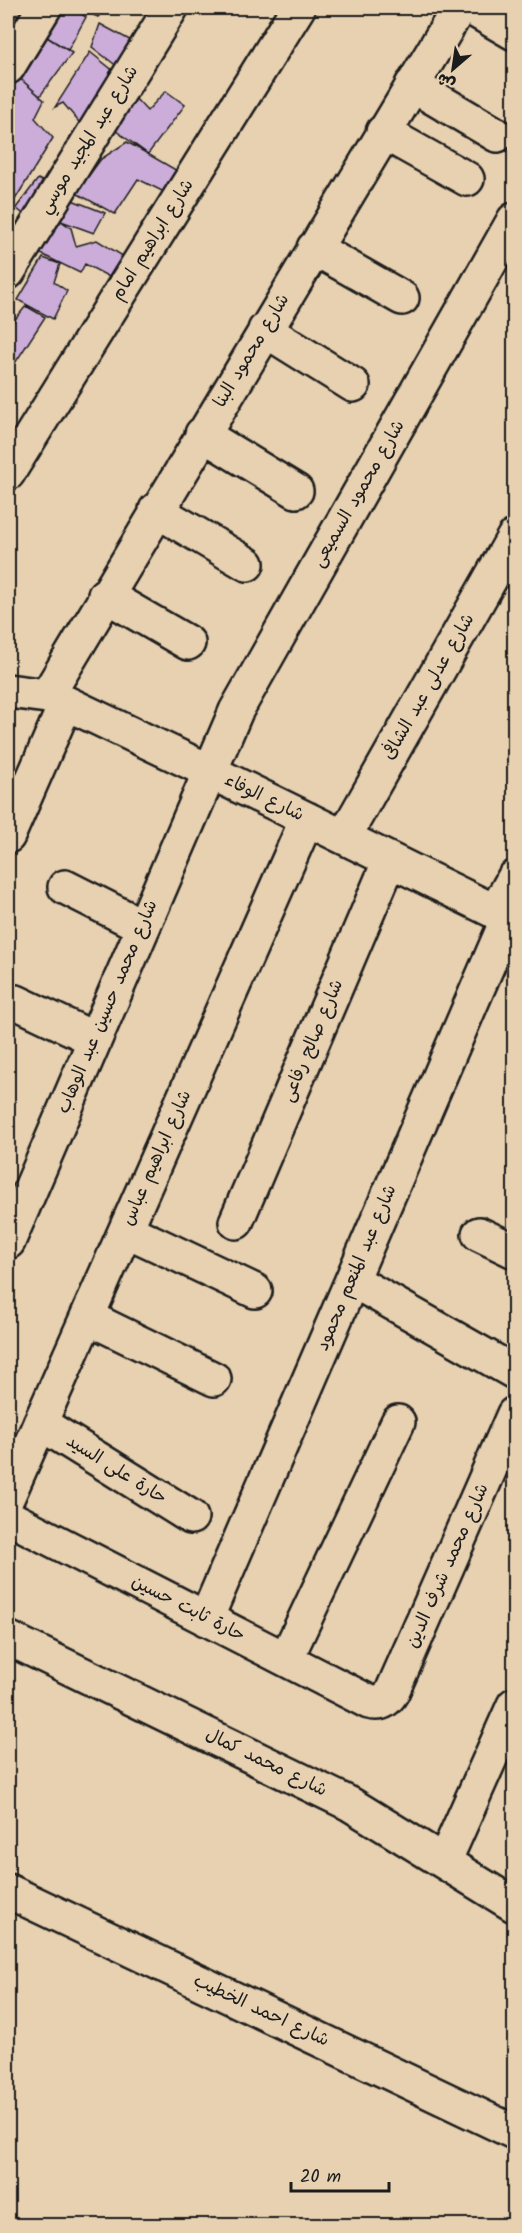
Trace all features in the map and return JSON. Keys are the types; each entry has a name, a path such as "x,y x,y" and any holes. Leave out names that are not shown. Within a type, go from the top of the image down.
{"street":[{"path":"8,67 44,8"},
{"name":"شارع عبد المجيد موسي","path":"8,272 171,8"},
{"name":"شارع ابراهيم امام","path":"8,473 298,8"},
{"name":"شارع محمود البنا","path":"8,836 56,700 105,595 459,8"},
{"path":"471,8 514,33"},
{"path":"412,85 497,135"},
{"path":"383,132 467,179"},
{"name":"شارع محمود السميعى","path":"209,771 236,711 514,220"},
{"path":"314,248 402,298"},
{"path":"265,330 353,386"},
{"path":"202,434 296,491"},
{"path":"156,510 247,564"},
{"name":"شارع عدلى عبد الشافى","path":"344,837 514,537"},
{"path":"105,595 188,643"},
{"name":"شارع الوفاء","path":"8,691 56,700 209,771 506,917"},
{"name":"شارع محمد حسين عبد الوهاب","path":"11,1222 94,1039 209,771"},
{"name":"شارع ابراهيم عباس","path":"8,1496 307,819"},
{"name":"شارع صالح رفاعى","path":"236,1222 390,860"},
{"name":"شارع عبد المنعم محمود","path":"206,1619 506,917 514,878"},
{"path":"65,887 142,926"},
{"path":"16,1002 94,1039"},
{"path":"126,1230 255,1291"},
{"path":"479,1234 514,1251"},
{"path":"352,1280 514,1372"},
{"path":"87,1317 214,1379"},
{"name":"شارع محمد شرف الدين","path":"369,1702 376,1704 383,1702 392,1692 514,1414"},
{"path":"286,1659 398,1422"},
{"name":"حارة على السيد","path":"40,1423 191,1517"},
{"name":"حارة ثابت حسين","path":"8,1517 369,1702"},
{"name":"شارع محمد كمال","path":"8,1638 350,1804 514,1905"},
{"path":"444,1862 514,1704"},
{"name":"شارع احمد الخطيب","path":"8,1891 514,2132"}],"building":[{"path":"8,8 31,8 20,22 8,15"},
{"path":"52,8 72,8 86,17 68,50 39,32"},
{"path":"78,8 105,8 98,17"},
{"path":"100,24 139,45 122,70 92,47"},
{"path":"39,32 72,53 40,96 15,74"},
{"path":"90,52 115,72 83,127 63,103 55,107"},
{"path":"15,74 44,100 35,118 53,138 11,206 8,205 8,86"},
{"path":"166,91 185,105 148,154 112,128 134,97 147,111"},
{"path":"127,142 181,173 172,196 138,179 115,214 76,193 101,159"},
{"path":"38,179 48,184 28,218 16,208"},
{"path":"72,200 105,213 94,233 61,221"},
{"path":"61,221 71,228 76,246 97,240 126,258 115,280 85,264 80,273 39,253"},
{"path":"43,258 60,264 54,282 67,291 53,319 18,300"},
{"path":"26,306 45,317 8,374 8,328"}]}
